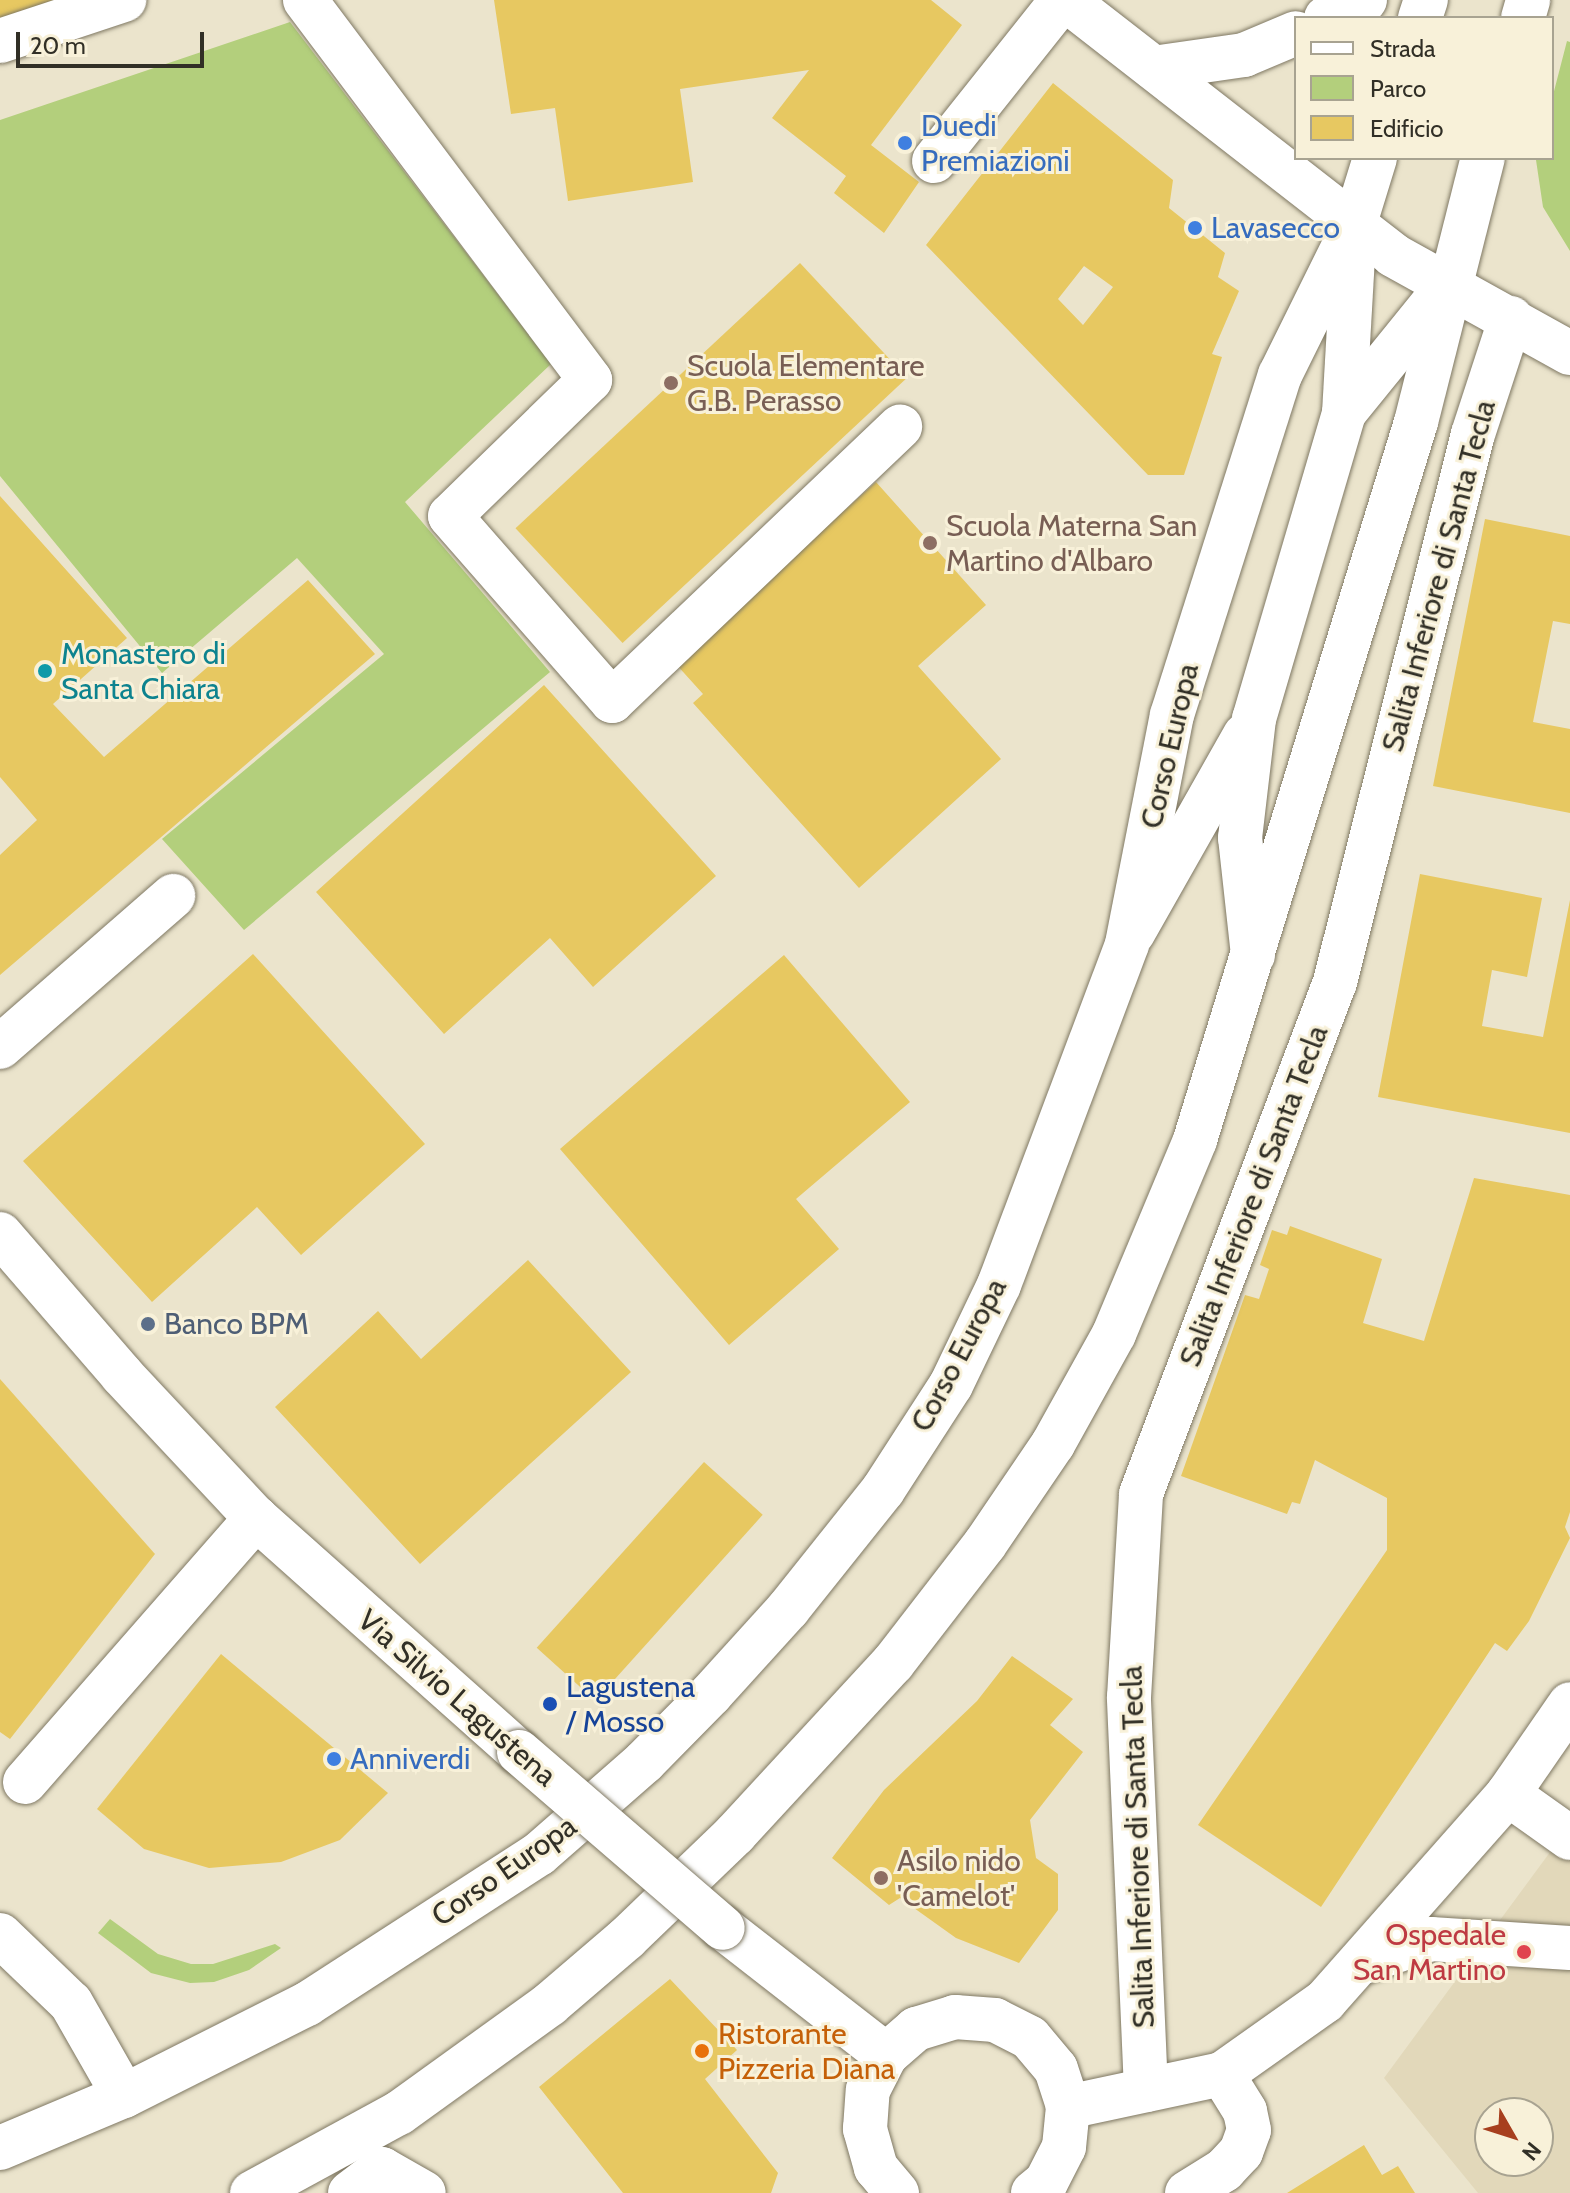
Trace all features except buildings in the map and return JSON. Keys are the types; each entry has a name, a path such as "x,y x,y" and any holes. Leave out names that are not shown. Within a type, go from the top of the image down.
{"street":[{"path":"0,41 124,0"},
{"path":"305,0 590,380 450,516 612,701 900,427"},
{"path":"934,161 1064,0 1393,255 1570,353"},
{"path":"1330,16 1365,0"},
{"path":"1154,68 1244,55 1294,34"},
{"name":"Corso Europa","path":"0,2148 124,2096 307,2004 539,1854 644,1762 788,1609 883,1490 951,1385 999,1285 1127,944 1172,715 1280,375 1355,223 1374,160"},
{"path":"252,2193 399,2113 550,2004 627,1938 735,1834 893,1663 985,1544 1053,1444 1114,1334 1195,1140 1416,422 1447,286 1482,160"},
{"path":"1253,955 1240,838 1254,719 1344,413 1355,223"},
{"path":"1344,413 1447,286"},
{"name":"Salita Inferiore di Santa Tecla","path":"1146,2090 1129,1697 1141,1494 1335,982 1473,434 1511,318"},
{"path":"1127,944 1254,719"},
{"path":"0,1047 173,896"},
{"name":"Via Silvio Lagustena","path":"0,1234 122,1375 256,1518 723,1928 886,2055"},
{"path":"25,1782 256,1518"},
{"path":"1068,2107 1222,2074 1325,2001 1508,1794 1570,1704"},
{"path":"1508,1794 1570,1838"},
{"path":"0,1935 16,1971 71,2003 124,2096"},
{"path":"1359,1964 1431,1939 1570,1948"},
{"path":"897,2193 876,2168 865,2129 868,2090 886,2055 916,2029 955,2017 995,2020 1030,2038 1056,2069 1068,2107 1064,2147 1046,2182 1033,2193"},
{"path":"1187,2193 1224,2170 1241,2152 1249,2130 1245,2111 1222,2074"},
{"path":"350,2193 382,2169 424,2193"}],"shaded area":[{"name":"Ospedale San Martino","path":"1570,1825 1570,2193 1478,2193 1384,2078"}],"green space":[{"path":"290,22 551,364 405,502 550,672 244,930 162,839 384,654 297,558 162,673 0,476 0,120"},
{"path":"1567,41 1570,42 1570,251 1543,207 1536,160 1554,160 1554,91"},
{"path":"110,1919 158,1954 191,1964 213,1964 275,1944 281,1948 249,1970 214,1982 190,1983 151,1973 98,1933"}],"place":[{"name":"Duedi Premiazioni","path":"905,143"},
{"name":"Lavasecco","path":"1195,228"},
{"name":"Scuola Elementare G.B. Perasso","path":"671,383"},
{"name":"Scuola Materna San Martino d'Albaro","path":"930,543"},
{"name":"Monastero di Santa Chiara","path":"45,671"},
{"name":"Banco BPM","path":"148,1324"},
{"name":"Lagustena / Mosso","path":"550,1704"},
{"name":"Anniverdi","path":"334,1759"},
{"name":"Asilo nido 'Camelot'","path":"881,1878"},
{"name":"Ospedale San Martino","path":"1524,1952"},
{"name":"Ristorante Pizzeria Diana","path":"702,2051"}]}
